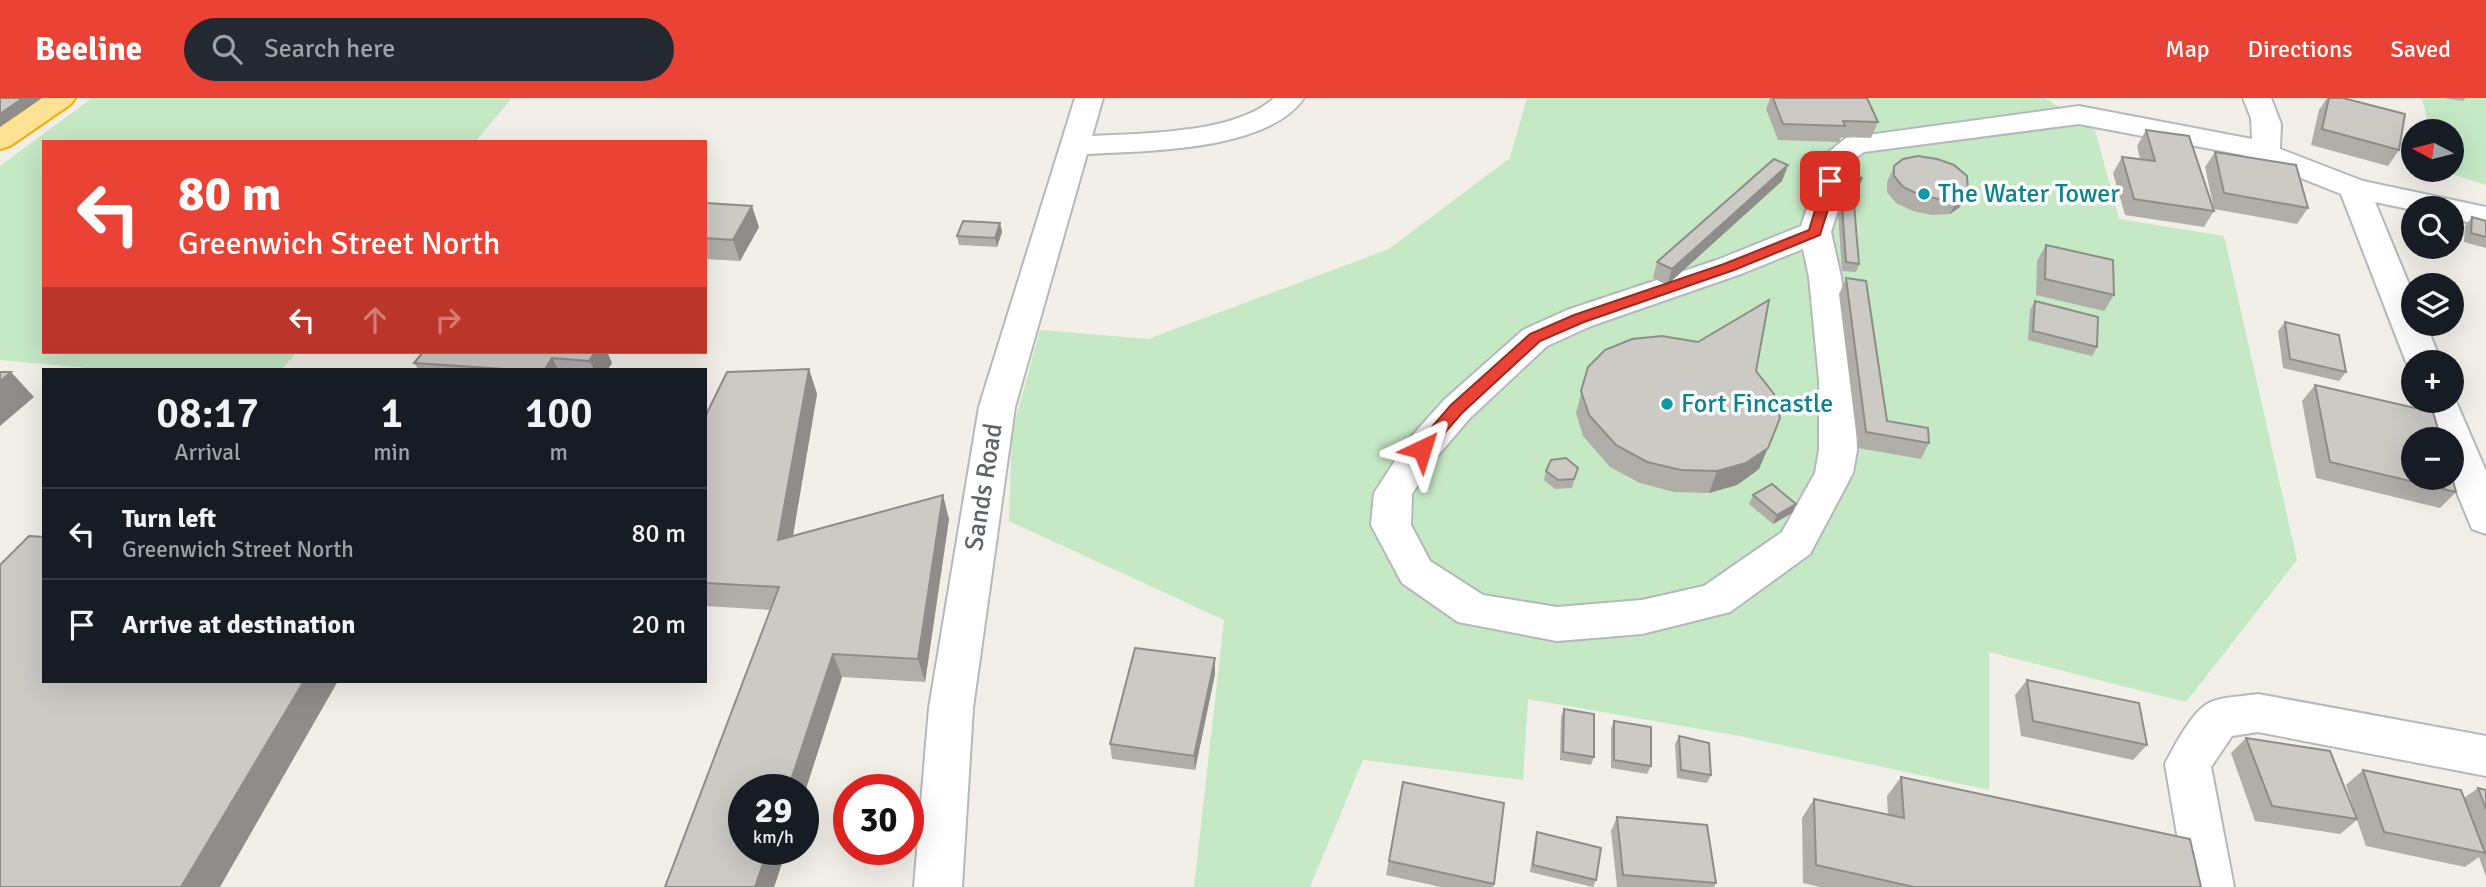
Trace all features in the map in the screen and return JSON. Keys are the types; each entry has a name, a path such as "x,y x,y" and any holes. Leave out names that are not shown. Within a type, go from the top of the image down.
{"highway":[{"path":"0,140 61,98"}],"street":[{"name":"Sands Road","path":"938,887 951,708 997,407 1088,98"},
{"path":"1074,146 1175,138 1238,128 1284,108 1290,98"},
{"path":"2257,98 2267,121 2268,136 2264,153"},
{"path":"1815,232 1729,267 1579,318 1535,338 1457,409 1422,449 1393,493 1391,525 1416,572 1473,610 1557,624 1642,617 1715,600 1796,543 1834,473 1838,450 1831,328 1825,277 1815,232 1840,155 1856,144 2078,115 2251,148 2354,188 2401,198"},
{"path":"2354,188 2419,350"},
{"path":"2464,212 2486,217"},
{"path":"2444,413 2486,519"},
{"path":"2210,887 2188,764 2219,719 2258,713 2486,756"}],"green space":[{"path":"92,98 512,98 477,140 42,140 42,354 295,354 283,368 86,368 0,360 0,166"},
{"path":"1527,98 2045,98 2095,130 2119,219 2224,236 2297,560 2186,702 1989,652 1989,790 1740,736 1528,699 1523,780 1363,760 1310,887 1194,887 1224,620 1009,521 1012,432 1040,330 1148,339 1389,249 1510,158"},
{"path":"2422,98 2486,98 2486,185 2464,178 2464,119 2427,119"}],"building":[{"path":"0,98 23,98 0,114"},
{"path":"1773,98 1867,98 1878,122 1843,121 1845,126 1783,124"},
{"path":"2329,98 2343,98 2405,114 2404,119 2401,119 2399,150 2322,129"},
{"path":"2146,130 2189,136 2214,211 2134,199 2122,157 2155,161"},
{"path":"2215,152 2296,165 2308,208 2224,193"},
{"path":"1918,156 1954,165 1967,176 1968,191 1957,198 1939,199 1920,195 1903,187 1894,176 1894,166 1903,159"},
{"path":"1774,159 1788,165 1672,269 1657,262"},
{"path":"1850,174 1862,178 1853,193 1859,264 1846,262 1841,190"},
{"path":"707,203 752,206 733,240 707,238"},
{"path":"2472,217 2486,221 2486,237 2471,233"},
{"path":"963,221 1000,223 995,238 957,236"},
{"path":"2046,245 2113,260 2114,295 2045,279"},
{"path":"1846,278 1866,281 1887,421 1928,428 1929,443 1866,432"},
{"name":"Fort Fincastle","path":"1769,300 1756,371 1774,394 1780,418 1768,448 1746,463 1717,471 1681,470 1647,462 1616,445 1589,415 1581,391 1588,367 1605,350 1632,339 1662,336 1698,342"},
{"path":"2035,301 2098,317 2097,347 2033,331"},
{"path":"2285,322 2339,335 2346,372 2290,359"},
{"path":"421,354 594,354 589,361 552,358 546,368 489,368 414,363"},
{"path":"809,369 778,540 943,495 918,659 833,654 793,774 728,774 728,865 763,865 755,887 665,887 779,587 707,583 707,413 727,372"},
{"path":"0,372 11,372 0,381"},
{"path":"2315,385 2401,405 2401,413 2433,413 2437,427 2401,427 2401,479 2330,462"},
{"path":"1566,458 1578,468 1574,479 1558,480 1546,471 1551,460"},
{"path":"1772,484 1796,504 1777,515 1753,495"},
{"path":"29,536 42,537 42,683 303,683 181,887 0,887 0,565"},
{"path":"1135,648 1215,658 1194,756 1110,744"},
{"path":"2027,680 2139,703 2147,745 2033,721"},
{"path":"1564,709 1594,714 1594,757 1563,752"},
{"path":"1614,721 1651,727 1651,766 1614,760"},
{"path":"1679,736 1709,743 1711,775 1681,770"},
{"path":"2246,738 2330,751 2357,819 2272,806"},
{"path":"2363,770 2461,790 2485,853 2384,832"},
{"path":"1901,777 2190,839 2201,887 1914,887 1816,865 1814,799 1904,818"},
{"path":"1403,782 1504,803 1494,884 1389,861"},
{"path":"2478,788 2486,790 2486,809"},
{"path":"1617,817 1707,825 1716,883 1623,875"},
{"path":"1537,832 1601,848 1596,880 1533,865"}],"place":[{"name":"The Water Tower","path":"1924,194"},
{"name":"Fort Fincastle","path":"1667,404"}],"route":[{"path":"1422,449 1457,409 1535,338 1579,318 1729,267 1815,232 1830,181"}]}
